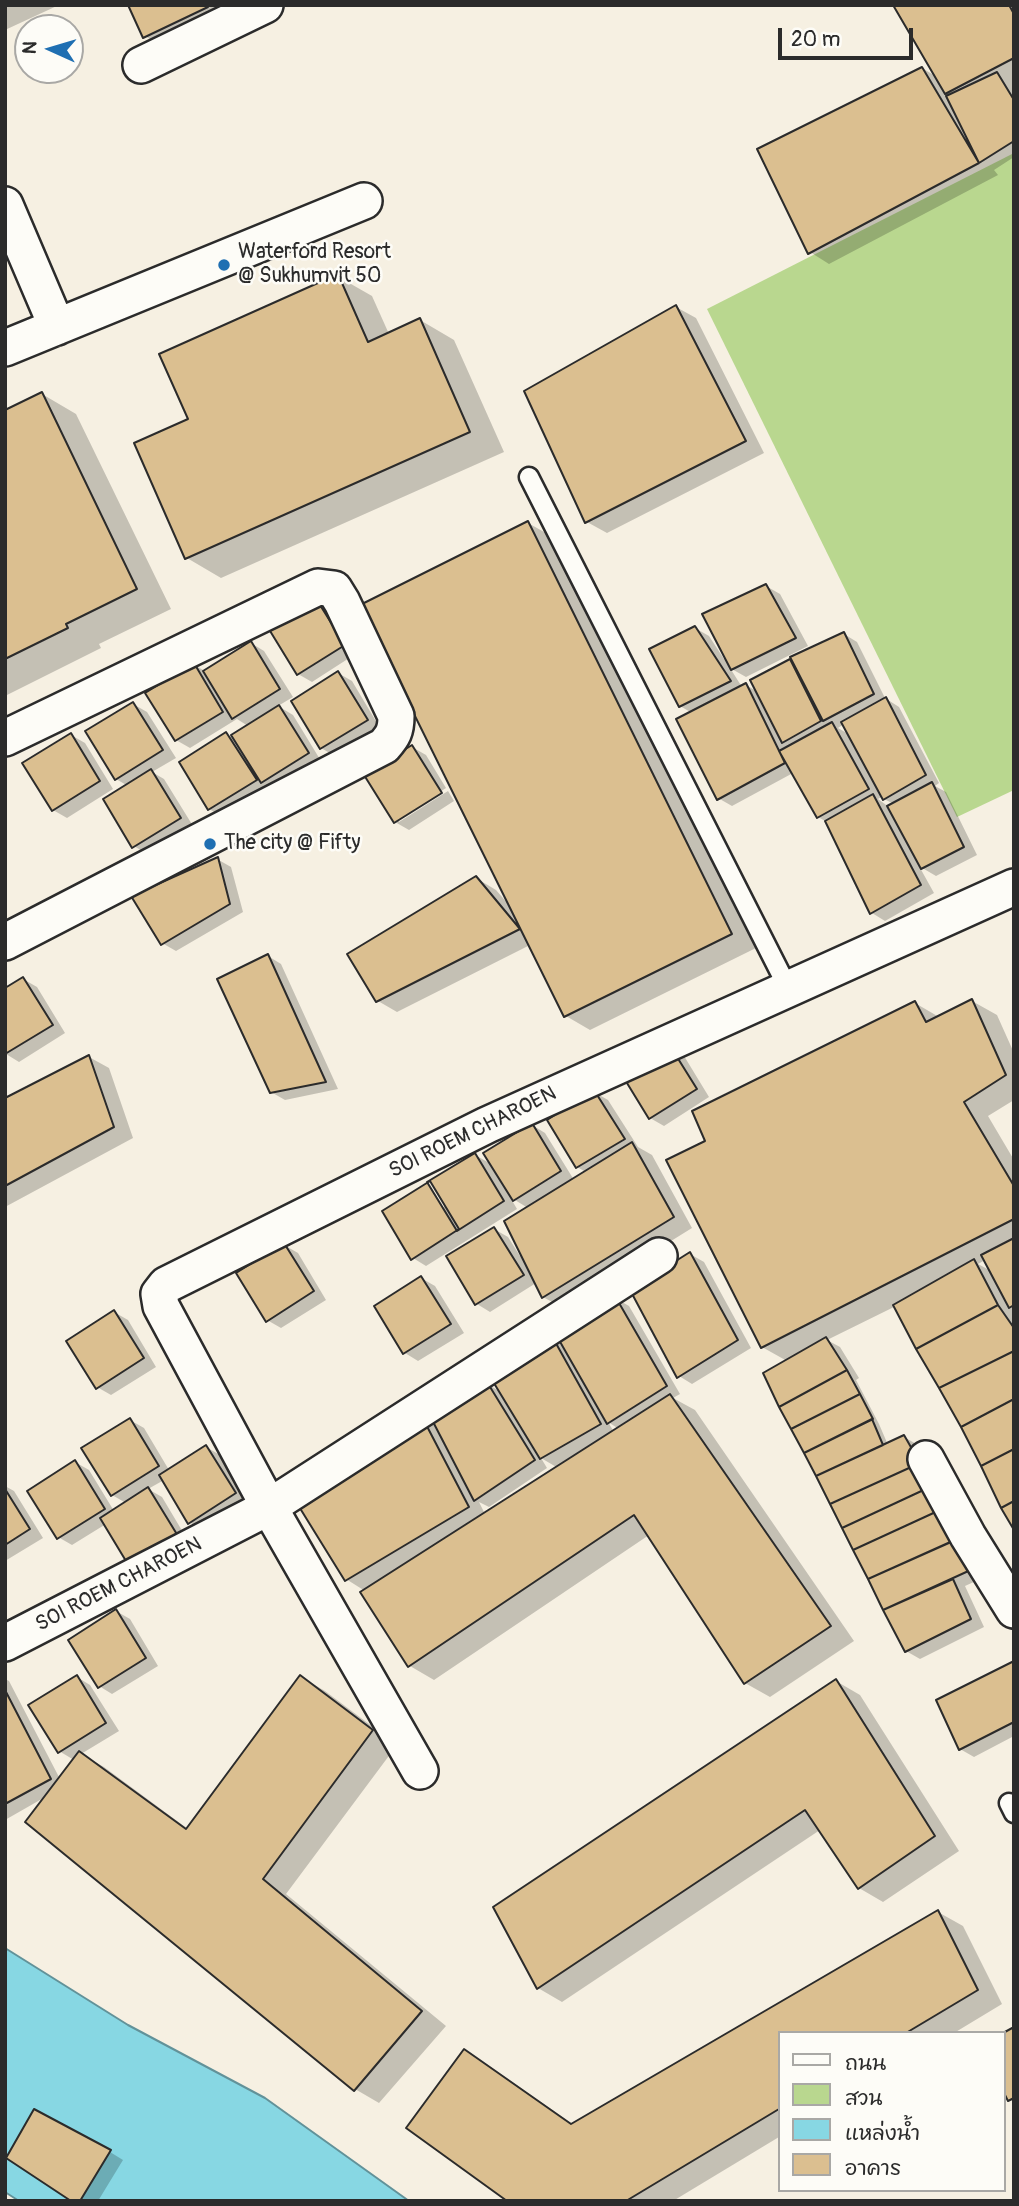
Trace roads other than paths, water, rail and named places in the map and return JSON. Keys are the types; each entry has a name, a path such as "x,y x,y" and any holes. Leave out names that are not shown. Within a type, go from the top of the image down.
{"street":[{"path":"141,65 265,5"},
{"path":"5,348 364,201"},
{"path":"5,205 57,327"},
{"path":"5,738 318,587 334,589 396,716 393,736 384,746 9,930"},
{"name":"SOI ROEM CHAROEN","path":"269,1507 161,1306 159,1294 166,1286 486,1125 1014,887"},
{"name":"SOI ROEM CHAROEN","path":"5,1643 269,1507 659,1256"},
{"path":"926,1459 968,1536 1014,1610"},
{"path":"269,1507 420,1771"}],"lane":[{"path":"529,477 788,988"}],"water":[{"path":"5,1948 128,2025 265,2098 409,2201 19,2201 5,2192"}],"place":[{"name":"Waterford Resort @ Sukhumvit 50","path":"224,265"},
{"name":"The city @ Fifty","path":"210,844"}]}
